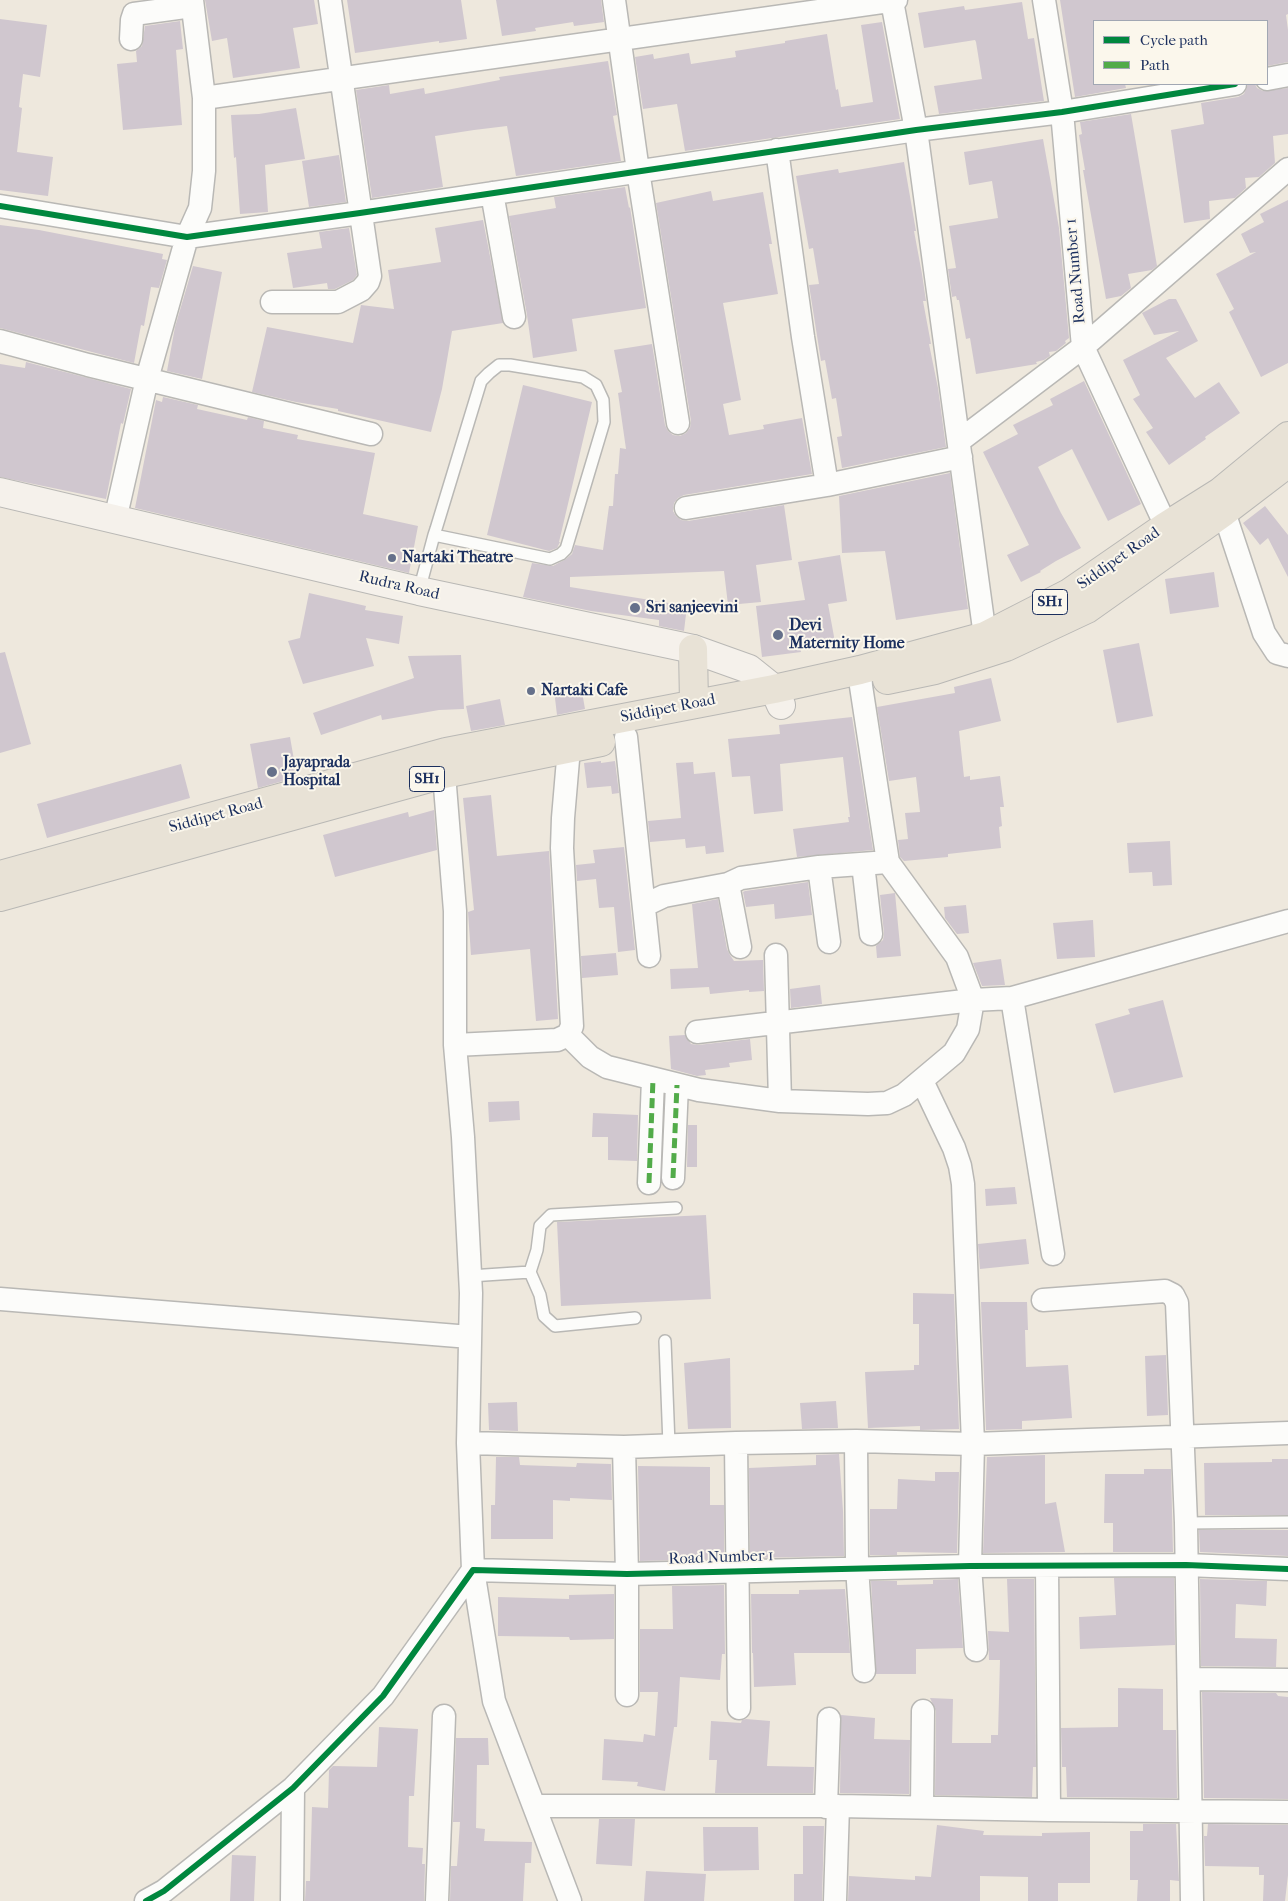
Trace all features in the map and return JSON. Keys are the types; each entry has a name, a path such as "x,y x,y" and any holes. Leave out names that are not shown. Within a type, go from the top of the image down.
{"main road":[{"name":"Siddipet Road","path":"0,897 444,774 626,736 860,678 985,636 1069,593 1166,526 1220,492 1288,436"},
{"name":"Siddipet Road","path":"860,678 935,670 1006,647 1087,609 1224,512 1288,463"},
{"name":"Rudra Road","path":"0,492 419,591 693,649 749,669 778,697"},
{"path":"693,649 694,704"},
{"name":"Siddipet Road","path":"0,875 446,752 694,704 778,697"}],"street":[{"path":"272,302 338,302 361,290 368,282 370,276 330,0"},
{"path":"614,0 638,171 678,423"},
{"path":"204,98 894,0 916,130 985,636"},
{"name":"Road Number 1","path":"1044,0 1062,112 1083,347 1166,526"},
{"path":"115,520 147,379 187,237 200,208 204,171 204,98 192,3 134,14 132,38"},
{"path":"1268,79 1288,75"},
{"path":"0,206 187,237 916,130 1062,112 1229,85"},
{"path":"777,150 827,485"},
{"path":"686,508 827,485 960,449 1083,347 1288,169"},
{"path":"492,193 514,318"},
{"path":"0,341 371,434"},
{"path":"1224,512 1264,633 1278,653 1288,656"},
{"path":"568,1036 590,1058 607,1067 699,1090 780,1101 887,1103 904,1095 954,1053 968,1029 973,1000 957,957 888,862 860,678"},
{"path":"626,736 649,956"},
{"path":"455,1045 557,1040 568,1036 572,1026 562,848 569,748"},
{"path":"444,774 455,911 455,1045 463,1136 470,1276 468,1443 473,1570 494,1701 570,1901"},
{"path":"645,905 664,896 728,884 741,878 819,867 888,862"},
{"path":"863,864 870,934"},
{"path":"819,867 829,942"},
{"path":"728,884 740,947"},
{"path":"697,1032 973,1000 1012,998 1288,920"},
{"path":"776,955 780,1101"},
{"path":"1012,998 1053,1254"},
{"path":"649,1183 653,1079"},
{"path":"922,1081 954,1148 960,1166 973,1444 970,1566 976,1650"},
{"path":"673,1178 677,1085"},
{"path":"1043,1300 1164,1291 1173,1294 1177,1303 1190,1679 1192,1901"},
{"path":"0,1299 470,1338"},
{"path":"468,1443 624,1447 856,1441 973,1444 1288,1433"},
{"path":"856,1441 857,1568 864,1671"},
{"path":"736,1443 739,1708"},
{"path":"624,1447 627,1695"},
{"name":"Road Number 1","path":"473,1570 627,1574 970,1566 1186,1565 1288,1569"},
{"path":"1047,1566 1049,1810"},
{"path":"158,1898 293,1788 383,1696 473,1570"},
{"path":"1190,1679 1288,1680"},
{"path":"922,1808 923,1711"},
{"path":"437,1901 444,1716"},
{"path":"828,1719 835,1901"},
{"path":"292,1901 293,1788"},
{"path":"535,1806 1288,1812"}],"lane":[{"path":"419,591 434,535 481,381 488,372 499,365 510,365 583,378 596,385 603,400 604,422 566,549 561,554 550,559 434,535"},
{"path":"635,1318 554,1326 544,1316 540,1295 530,1272 537,1250 540,1226 551,1215 676,1208"},
{"path":"470,1276 530,1272"},
{"path":"665,1341 669,1446"},
{"path":"1186,1523 1288,1522"}],"building":[{"path":"205,0 314,0 318,24 293,28 300,68 233,78 227,38 212,41"},
{"path":"347,0 461,0 467,39 355,53"},
{"path":"496,0 601,0 604,22 574,26 573,22 535,28 536,31 502,36"},
{"path":"1060,0 1288,0 1288,14 1286,15 1288,62 1268,66 1268,20 1093,20 1093,85 1125,85 1126,88 1075,97"},
{"path":"1022,2 1028,39 1034,38 1044,101 939,114 934,86 982,79 976,42 975,40 924,48 918,13 964,6 965,10"},
{"path":"0,19 47,25 40,77 23,74 19,107 22,108 17,152 53,157 48,196 0,190"},
{"path":"180,21 183,49 176,50 182,125 123,130 117,64 137,62 136,51 142,46 145,26"},
{"path":"882,22 900,119 685,151 677,104 643,109 635,57 653,54 654,59 689,53 691,64 736,57 735,51 827,34 836,90 838,89 841,107 873,102 861,25"},
{"path":"608,61 617,115 613,116 621,161 516,176 507,126 474,130 435,136 443,187 372,198 356,90 389,85 390,94 424,88 425,94 500,80 499,77"},
{"path":"1248,85 1256,85 1263,91 1288,88 1288,134 1273,136 1275,163 1259,177 1245,178 1246,188 1235,198 1209,201 1210,219 1184,223 1171,130 1204,124 1201,103 1238,97 1244,94"},
{"path":"296,108 305,159 265,165 268,212 240,214 231,115 259,114"},
{"path":"1131,114 1157,266 1152,270 1128,274 1131,288 1121,296 1106,299 1083,170 1085,170 1079,135 1082,134 1080,122"},
{"path":"1043,139 1059,228 1069,338 1056,351 1049,352 1050,356 1036,362 1037,364 976,374 970,338 966,339 959,300 957,300 956,296 952,297 948,269 956,268 949,226 998,218 992,181 969,185 964,152"},
{"path":"339,155 346,202 309,207 302,161"},
{"path":"904,162 916,231 914,231 926,301 923,301 946,447 842,468 837,437 842,436 836,398 832,399 825,360 821,361 809,285 819,284 813,248 809,249 796,176 838,169 839,173"},
{"path":"625,187 630,207 646,308 572,319 577,351 533,358 509,216 556,208 554,197"},
{"path":"711,191 713,201 763,192 772,244 769,244 778,294 723,303 741,400 723,404 729,435 764,429 763,425 802,418 812,474 684,495 674,503 673,511 681,520 688,521 784,505 792,560 756,565 761,602 728,605 724,571 570,577 570,587 687,606 684,631 659,626 659,620 591,611 523,597 532,563 553,566 572,554 575,545 603,550 609,506 613,506 615,474 618,474 620,448 626,449 618,393 622,392 614,350 652,344 665,425 673,435 680,436 690,428 691,421 656,203"},
{"path":"1288,200 1288,363 1261,377 1229,312 1234,309 1216,274 1256,252 1250,253 1241,234 1264,222 1260,214"},
{"path":"483,220 503,323 452,331 442,389 431,432 338,411 338,409 252,392 267,327 353,343 361,305 394,309 388,270 441,262 435,228"},
{"path":"0,225 39,230 163,254 162,259 167,260 159,288 151,287 144,326 141,325 134,363 0,328"},
{"path":"349,228 357,275 353,280 335,289 328,289 327,283 293,288 287,253 322,248 319,232"},
{"path":"193,266 222,272 202,379 167,371 175,327"},
{"path":"1169,299 1176,299 1198,341 1166,358 1195,398 1219,382 1240,413 1169,465 1146,432 1153,428 1133,399 1140,395 1123,360 1179,331 1154,335 1142,313"},
{"path":"26,362 131,389 123,424 121,423 106,499 0,477 0,364 25,368"},
{"path":"1084,381 1141,504 1108,521 1072,449 1038,467 1081,548 1021,582 1007,555 1029,545 983,452 1018,434 1013,425 1053,405 1050,399"},
{"path":"523,385 592,402 560,542 557,548 549,551 487,535"},
{"path":"163,397 198,405 197,409 247,420 248,417 264,421 263,428 298,435 297,439 375,453 363,514 418,526 409,573 135,508 156,400 162,402"},
{"path":"950,473 968,609 896,620 885,551 842,553 839,496"},
{"path":"1265,506 1288,535 1288,577 1268,538 1260,545 1243,523"},
{"path":"840,555 847,601 828,604 835,642 800,648 801,652 762,657 756,606 805,600 798,562"},
{"path":"1214,572 1219,607 1170,614 1165,579"},
{"path":"309,593 366,606 365,610 403,616 399,644 366,638 374,666 303,684 288,641 300,638"},
{"path":"1139,643 1153,716 1117,723 1103,650"},
{"path":"5,652 31,744 0,753 0,653"},
{"path":"461,655 464,709 439,710 382,720 381,715 321,735 313,713 414,678 408,656"},
{"path":"991,678 1001,721 959,731 964,777 970,776 970,780 1000,776 1004,807 1000,807 1002,826 999,827 1001,848 948,854 948,857 904,861 900,857 898,840 908,839 905,813 920,812 916,777 889,781 877,707 955,693 954,687"},
{"path":"581,686 585,709 557,715 554,690"},
{"path":"500,699 505,725 471,731 466,706"},
{"path":"852,717 873,850 797,857 793,829 849,822 843,757 780,764 783,811 754,814 750,776 732,777 728,739 780,734 779,725"},
{"path":"290,737 297,777 258,788 250,744"},
{"path":"601,761 601,763 615,761 619,793 612,794 611,786 587,788 584,763"},
{"path":"693,762 694,774 715,772 724,852 706,854 705,846 686,848 685,839 650,842 648,821 681,818 676,763"},
{"path":"181,764 190,798 47,838 37,804"},
{"path":"491,795 497,856 549,851 558,1019 536,1021 530,949 471,955 468,912 474,910 463,798"},
{"path":"434,810 437,850 335,877 323,835 408,812 409,817"},
{"path":"1170,841 1172,885 1153,886 1152,872 1129,873 1127,843"},
{"path":"624,847 635,950 618,952 614,907 599,908 596,879 577,881 576,865 595,863 593,850"},
{"path":"808,882 812,915 775,919 774,904 746,907 743,892 745,891"},
{"path":"895,893 901,956 877,958 876,946 883,940 884,933 880,895"},
{"path":"718,899 727,949 730,955 734,961 763,960 764,991 749,992 749,990 710,994 709,987 671,989 670,969 698,968 692,904"},
{"path":"966,905 969,933 957,934 945,918 944,907"},
{"path":"1093,920 1095,957 1057,959 1053,923"},
{"path":"616,953 618,975 582,978 581,956"},
{"path":"1001,959 1005,985 982,986 973,963"},
{"path":"820,985 822,1004 791,1008 790,989"},
{"path":"1163,1000 1183,1077 1114,1093 1095,1024 1130,1014 1128,1009"},
{"path":"685,1035 691,1044 698,1045 750,1039 752,1060 729,1063 730,1067 705,1070 706,1075 697,1076 671,1069 669,1036"},
{"path":"519,1101 520,1120 489,1122 488,1102"},
{"path":"593,1113 638,1115 637,1161 608,1160 608,1137 592,1137"},
{"path":"688,1125 697,1125 697,1167 687,1167"},
{"path":"1015,1187 1017,1204 986,1206 985,1189"},
{"path":"706,1215 711,1299 561,1306 557,1222"},
{"path":"1026,1239 1029,1264 980,1269 978,1244"},
{"path":"913,1293 954,1294 959,1429 920,1430 920,1426 868,1428 865,1372 914,1370 914,1365 919,1365 919,1324 913,1324"},
{"path":"981,1302 1027,1302 1028,1330 1025,1330 1026,1367 1068,1365 1072,1418 1022,1421 1022,1429 986,1430"},
{"path":"1166,1355 1168,1415 1147,1416 1145,1356"},
{"path":"730,1358 731,1428 688,1429 684,1363"},
{"path":"836,1401 838,1428 802,1429 800,1403"},
{"path":"517,1402 518,1431 489,1430 488,1403"},
{"path":"839,1454 844,1556 750,1558 749,1468 816,1465 816,1455"},
{"path":"1045,1455 1045,1504 1056,1502 1065,1552 983,1553 987,1457"},
{"path":"496,1457 519,1457 520,1465 576,1467 577,1463 611,1464 612,1500 570,1498 570,1501 553,1500 553,1539 491,1539 491,1505 495,1505"},
{"path":"1272,1459 1288,1459 1288,1515 1205,1515 1204,1463 1272,1462"},
{"path":"638,1466 710,1467 710,1505 724,1505 724,1559 640,1561"},
{"path":"1144,1469 1171,1469 1173,1552 1113,1552 1113,1523 1104,1523 1105,1474 1144,1474"},
{"path":"935,1472 959,1472 957,1553 897,1552 897,1555 870,1555 870,1509 897,1509 898,1479 935,1481"},
{"path":"1199,1530 1288,1530 1288,1556 1200,1552"},
{"path":"1114,1578 1174,1578 1175,1645 1080,1649 1079,1617 1116,1615"},
{"path":"958,1579 963,1648 916,1649 916,1674 876,1674 871,1581 897,1581 897,1585 933,1584 933,1580"},
{"path":"1007,1579 1034,1579 1036,1767 1033,1767 1032,1797 935,1795 936,1711 930,1698 953,1699 952,1743 991,1743 991,1735 998,1735 1000,1660 989,1660 988,1631 1009,1632"},
{"path":"1200,1579 1267,1581 1266,1606 1236,1604 1235,1638 1277,1639 1276,1667 1201,1666"},
{"path":"724,1585 725,1654 722,1654 720,1680 680,1677 677,1727 674,1727 665,1791 637,1786 638,1782 602,1780 604,1739 643,1742 644,1734 655,1736 658,1692 640,1692 640,1629 673,1629 672,1586"},
{"path":"845,1589 850,1653 794,1653 796,1685 754,1687 751,1594 799,1594 799,1590"},
{"path":"614,1594 614,1639 570,1640 569,1637 498,1636 498,1597 569,1599 569,1595"},
{"path":"1118,1688 1163,1689 1163,1730 1176,1730 1177,1798 1067,1797 1066,1767 1062,1767 1061,1728 1118,1727"},
{"path":"1202,1692 1276,1693 1278,1696 1288,1697 1288,1799 1204,1798"},
{"path":"841,1715 875,1718 874,1739 910,1740 909,1794 840,1793"},
{"path":"742,1720 770,1721 767,1766 814,1767 813,1793 715,1793 717,1760 709,1760 711,1721 741,1723"},
{"path":"379,1727 418,1729 414,1796 409,1796 408,1847 423,1848 422,1864 425,1864 424,1901 305,1901 306,1881 310,1881 312,1807 328,1808 329,1770 333,1766 377,1767"},
{"path":"456,1738 488,1738 489,1765 477,1765 476,1828 485,1829 484,1841 532,1842 531,1863 525,1863 523,1901 450,1901 451,1866 457,1866 460,1822 453,1822"},
{"path":"599,1819 635,1819 632,1866 596,1864"},
{"path":"1143,1824 1176,1824 1179,1881 1170,1880 1170,1901 1137,1901 1138,1880 1130,1880 1130,1831 1143,1831"},
{"path":"1208,1824 1288,1825 1288,1875 1285,1901 1263,1901 1264,1875 1259,1875 1259,1867 1205,1866 1204,1836 1207,1836"},
{"path":"937,1825 984,1831 983,1835 1042,1836 1042,1833 1090,1832 1090,1883 1058,1883 1058,1901 1028,1901 1028,1877 980,1876 980,1901 848,1901 849,1876 915,1880 915,1876 931,1877"},
{"path":"803,1826 824,1826 822,1901 794,1901 794,1874 803,1874"},
{"path":"703,1827 758,1827 759,1870 704,1871"},
{"path":"232,1855 256,1856 254,1901 230,1901"},
{"path":"646,1871 706,1874 704,1901 644,1901"}],"marked path":[{"path":"649,1183 653,1079"},
{"path":"673,1178 677,1085"}],"cycle path":[{"path":"0,206 187,237 916,130 1062,112 1229,85"},
{"path":"146,1901 164,1891 293,1788 383,1696 473,1570 627,1574 970,1566 1186,1565 1288,1569"}],"place":[{"name":"Nartaki Theatre","path":"392,558"},
{"name":"Sri sanjeevini","path":"635,608"},
{"name":"Devi Maternity Home","path":"778,635"},
{"name":"Nartaki Cafe","path":"531,691"},
{"name":"Jayaprada Hospital","path":"272,772"}]}
